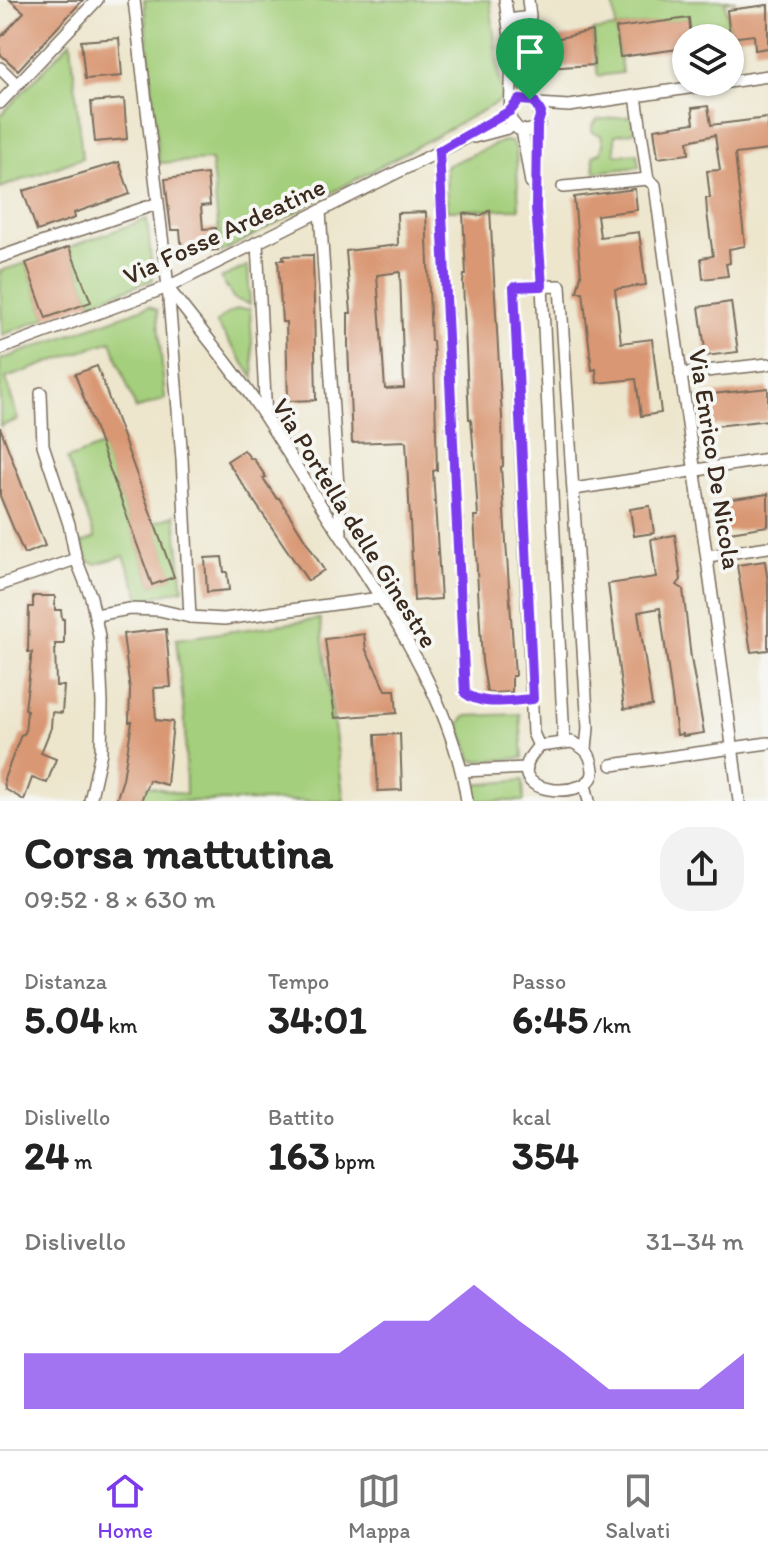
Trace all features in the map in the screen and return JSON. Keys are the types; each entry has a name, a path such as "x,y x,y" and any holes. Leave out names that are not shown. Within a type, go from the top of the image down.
{"street":[{"path":"0,103 97,0"},
{"path":"134,0 168,287 182,459 190,617"},
{"path":"505,0 512,52 510,119 518,128 536,208"},
{"path":"508,20 530,17 528,0"},
{"path":"512,52 539,122 536,208 564,742"},
{"path":"0,68 17,85"},
{"path":"462,140 511,109 519,100 569,106 768,76"},
{"name":"Via Enrico De Nicola","path":"636,96 648,179 655,185 739,801"},
{"path":"462,140 518,128 530,130 569,106"},
{"name":"Via Fosse Ardeatine","path":"0,349 168,287 462,140"},
{"path":"439,151 465,693 482,701 533,699"},
{"path":"563,187 648,179"},
{"path":"0,257 156,204"},
{"path":"320,211 341,537"},
{"path":"257,242 266,419"},
{"path":"539,746 533,733 514,287 560,286 589,753 594,776 588,795 543,798 530,784 527,768 531,755 539,746 564,742 572,742 589,753 612,765"},
{"name":"Via Portella delle Ginestre","path":"168,287 266,419 380,598 448,726 463,771 467,801"},
{"path":"680,374 768,364"},
{"path":"41,393 43,445 69,524 76,559 96,615 101,670 101,752 90,801"},
{"path":"574,489 768,459"},
{"path":"708,556 768,547"},
{"path":"0,585 76,559"},
{"path":"96,615 129,609 224,619 380,598"},
{"path":"594,776 612,765 768,743"},
{"path":"463,771 527,768"}],"green space":[{"path":"144,0 490,0 502,100 221,253 211,160 159,163"},
{"path":"613,0 736,0 725,2 728,24 689,24 688,19 616,28"},
{"path":"616,28 622,73 598,76 592,31"},
{"path":"71,41 82,158 0,188 0,116"},
{"path":"632,116 634,132 615,135 615,153 637,153 639,167 595,172 593,156 601,152 603,144 601,135 592,132 592,126 597,120"},
{"path":"503,141 511,142 516,149 519,209 447,210 446,166"},
{"path":"147,219 153,280 91,302 69,247"},
{"path":"26,263 46,318 2,335 0,271"},
{"path":"248,266 250,304 234,299 221,278"},
{"path":"149,306 157,310 165,399 136,409 111,341 6,378 18,420 0,426 0,360"},
{"path":"237,309 250,309 254,378 216,323"},
{"path":"102,446 152,585 173,577 153,523 175,515 183,589 141,600 124,556 96,564 89,561 82,543 95,538 67,459"},
{"path":"320,619 344,801 141,801 145,785 186,795 185,722 176,639"},
{"path":"520,714 523,758 473,761 459,724 466,716"},
{"path":"523,780 524,801 476,801 474,785"}],"building":[{"path":"10,0 83,0 18,70 0,54 0,38 24,12"},
{"path":"768,5 768,48 755,50 754,35 744,36 744,24 728,24 727,10"},
{"path":"689,18 690,24 672,24 672,50 620,57 616,28"},
{"path":"592,31 594,65 544,68 541,42"},
{"path":"119,38 122,76 85,79 81,41"},
{"path":"124,99 127,139 95,142 91,102"},
{"path":"708,106 711,125 768,118 768,150 735,154 745,246 729,249 730,263 726,264 728,276 703,279 701,258 713,256 706,198 710,198 707,171 720,170 715,135 688,141 689,154 658,158 654,129 694,123 692,108"},
{"path":"119,162 130,194 74,213 75,218 37,231 23,191"},
{"path":"207,174 210,205 201,206 203,229 216,228 218,250 182,252 180,230 171,230 165,179"},
{"path":"635,189 637,210 597,215 600,237 639,232 646,285 615,289 621,343 652,339 661,413 641,416 636,379 597,383 596,369 592,370 583,292 577,292 581,275 574,197"},
{"path":"490,210 502,417 501,467 515,676 512,676 512,692 492,693 487,692 482,661 474,516 478,516 469,419 463,282 466,275 463,213 480,216"},
{"path":"426,212 434,357 437,470 433,471 441,599 414,601 406,441 352,443 348,345 348,313 351,313 346,251 398,245 397,213","holes":["400,272 404,388 385,389 377,275"]},
{"path":"69,247 91,302 46,318 26,263"},
{"path":"313,255 316,400 288,401 286,322 282,322 278,260 284,260 283,256"},
{"path":"731,302 738,352 706,356 699,307"},
{"path":"97,366 174,577 152,585 75,374"},
{"path":"768,388 768,420 708,427 703,395"},
{"path":"0,427 45,546 24,554 0,496"},
{"path":"244,450 266,477 263,478 324,570 308,581 227,461"},
{"path":"768,494 768,526 723,533 718,501"},
{"path":"650,506 654,533 634,536 630,509"},
{"path":"675,535 681,580 677,585 683,589 704,733 683,736 677,735 660,608 638,612 652,706 624,709 608,584 656,577 651,539"},
{"path":"222,557 229,590 207,592 205,558"},
{"path":"765,561 768,650 751,652 737,565"},
{"path":"33,596 55,596 55,610 61,610 64,644 55,644 56,686 64,686 62,713 52,712 51,728 41,753 56,759 47,783 32,778 24,800 5,789 4,779 21,735 25,733 32,652 28,652 29,607 33,607"},
{"path":"166,629 171,687 154,688 156,720 173,722 167,785 149,780 141,801 116,801 123,779 132,722 129,722 130,690 123,634"},
{"path":"364,634 366,650 386,690 395,690 397,713 335,718 325,639"},
{"path":"400,734 402,790 378,791 375,735"}],"route":[{"path":"519,100 530,100 537,104 541,113 537,126 536,208 542,286 514,287 533,699 482,701 465,693 439,151 510,111 519,100"}]}
